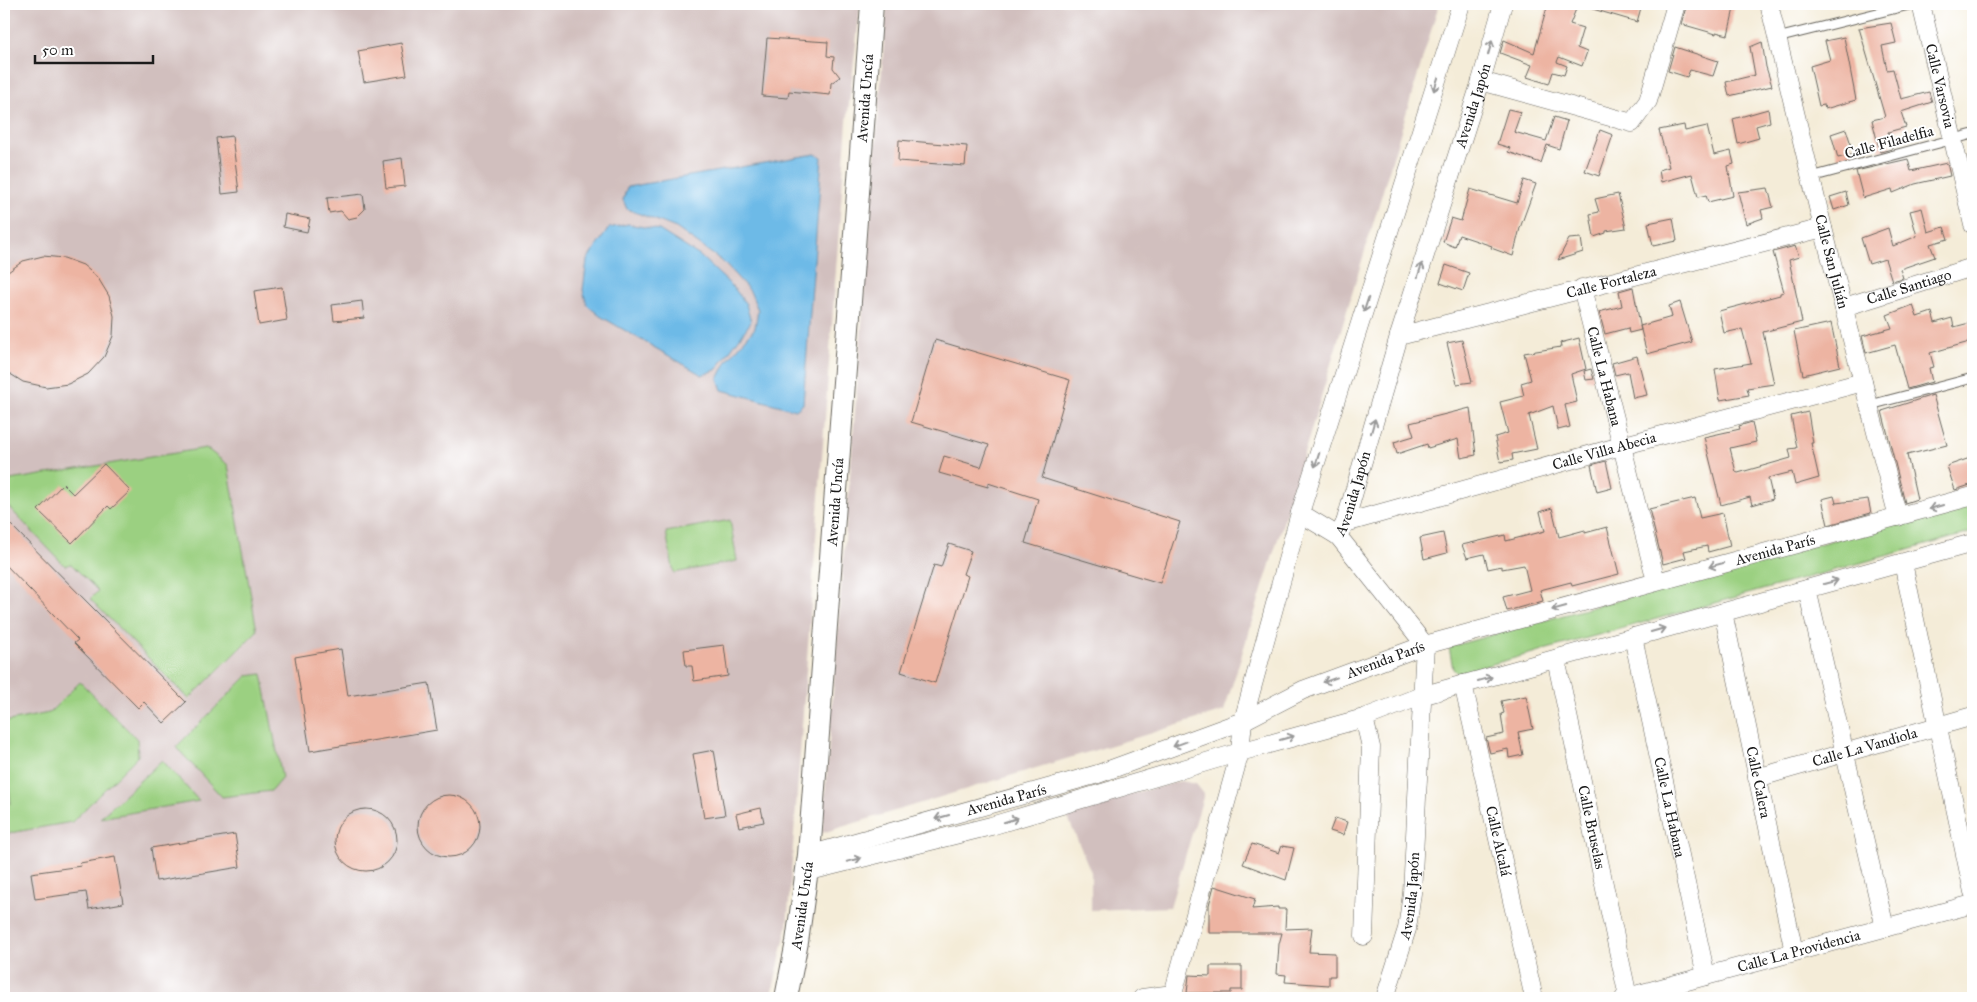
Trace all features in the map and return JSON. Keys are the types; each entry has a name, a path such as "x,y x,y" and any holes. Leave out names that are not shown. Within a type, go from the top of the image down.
{"street":[{"name":"Avenida Uncía","path":"786,998 797,942 808,863 872,4"},
{"path":"1142,998 1173,996 1240,752 1243,721 1300,513 1461,4"},
{"name":"Avenida Japón","path":"1385,998 1407,928 1412,893 1425,645 1342,529 1399,336 1481,81 1502,4"},
{"path":"1481,81 1632,123 1648,101 1676,4"},
{"name":"Calle San Julián","path":"1769,4 1823,228 1898,517"},
{"name":"Calle Varsovia","path":"1921,4 1973,224"},
{"name":"Calle Fortaleza","path":"1399,336 1823,228"},
{"name":"Calle Santiago","path":"1844,307 1973,267"},
{"name":"Calle La Habana","path":"1582,288 1656,581"},
{"name":"Calle Villa Abecia","path":"1342,529 1621,446 1863,382"},
{"name":"Avenida París","path":"808,863 1098,774 1243,721 1303,690 1425,645 1973,496"},
{"path":"1300,513 1342,529"},
{"name":"Avenida París","path":"808,863 991,826 1240,752 1364,718 1421,696 1973,543"},
{"path":"1903,563 1973,892"},
{"path":"1807,589 1885,928"},
{"name":"Calle Calera","path":"1723,612 1794,952"},
{"name":"Calle La Habana","path":"1633,637 1706,976"},
{"name":"Calle Bruselas","path":"1556,659 1626,998"},
{"name":"Calle Alcalá","path":"1463,684 1534,998"},
{"name":"Calle La Vandiola","path":"1757,778 1973,716"},
{"path":"1364,718 1371,747 1364,936"},
{"name":"Calle La Providencia","path":"1626,998 1973,904"}],"lane":[{"path":"1777,38 1913,4"},
{"name":"Calle Filadelfia","path":"1811,177 1973,134"},
{"path":"1870,405 1973,378"}],"shaded area":[{"path":"4,4 856,4 860,9 847,122 787,927 771,998 4,998"},
{"path":"887,4 1439,4 1288,507 1224,711 822,833"},
{"path":"1181,781 1196,784 1204,794 1170,907 1091,910 1091,872 1065,811"}],"green space":[{"path":"206,448 228,465 257,631 189,699 90,599 98,591 71,564 65,566 4,502 4,481"},
{"path":"1973,501 1973,532 1460,673 1453,669 1449,647"},
{"path":"730,520 737,561 674,573 666,532"},
{"path":"262,674 282,778 271,791 222,797 176,747 247,676"},
{"path":"80,682 137,739 138,756 72,822 4,834 4,804 11,803 4,754 4,722 49,713"},
{"path":"162,760 199,801 100,818"}],"water":[{"path":"815,154 822,157 803,404 796,410 722,390 718,379 727,361 755,328 758,310 750,291 722,261 676,228 627,209 623,200 627,187"},
{"path":"628,224 659,230 700,256 734,288 746,304 751,322 716,370 702,375 600,316 587,305 583,290 587,260 609,228"}],"building":[{"path":"1548,4 1578,4 1570,24 1583,28 1577,48 1587,52 1582,66 1559,57 1557,62 1567,66 1564,75 1553,72 1549,84 1527,77 1532,65 1500,53 1504,40 1534,53"},
{"path":"1587,4 1642,4 1637,22 1586,7"},
{"path":"1687,4 1735,4 1728,35 1716,32 1716,34 1681,24"},
{"path":"1891,23 1896,43 1882,46 1887,70 1893,69 1901,99 1929,92 1932,102 1901,112 1906,127 1888,132 1892,149 1880,152 1872,120 1885,117 1859,28"},
{"path":"1844,37 1856,100 1825,109 1824,105 1819,106 1810,66 1830,60 1825,41"},
{"path":"767,38 828,42 827,56 834,57 833,68 840,77 831,83 830,95 789,91 788,98 762,96"},
{"path":"1762,42 1766,67 1772,86 1729,96 1726,82 1755,75 1750,47"},
{"path":"401,43 407,75 364,82 358,51"},
{"path":"1675,47 1718,61 1713,76 1690,70 1687,77 1668,71"},
{"path":"1508,109 1521,112 1514,132 1546,141 1554,117 1567,121 1559,149 1547,145 1541,163 1508,152 1510,148 1497,144"},
{"path":"1768,109 1770,122 1756,126 1759,138 1738,144 1733,119"},
{"path":"1684,125 1685,131 1707,126 1714,155 1731,151 1734,164 1728,166 1733,196 1708,202 1706,195 1698,197 1692,174 1661,182 1659,170 1669,167 1659,130"},
{"path":"1846,129 1854,154 1838,158 1831,134"},
{"path":"1600,130 1613,135 1599,176 1585,171"},
{"path":"232,136 239,192 222,194 216,138"},
{"path":"899,140 967,146 965,166 898,161"},
{"path":"402,158 405,186 386,188 383,161"},
{"path":"1908,159 1911,171 1947,163 1950,176 1915,184 1893,193 1892,189 1863,198 1856,171"},
{"path":"1524,180 1536,184 1520,228 1513,256 1491,248 1492,246 1459,235 1455,247 1443,242 1451,218 1461,221 1470,189 1517,203"},
{"path":"1768,188 1773,207 1761,210 1763,218 1746,224 1738,192"},
{"path":"1846,192 1849,205 1834,210 1830,197"},
{"path":"363,194 365,209 357,217 348,219 341,211 329,213 327,198"},
{"path":"1618,194 1626,228 1606,231 1606,233 1594,237 1590,214 1599,212 1595,199"},
{"path":"1922,208 1928,232 1944,227 1948,239 1930,244 1935,257 1900,269 1903,278 1892,281 1885,259 1869,264 1861,238 1888,228 1893,246 1917,236 1910,211"},
{"path":"285,214 310,219 307,232 283,227"},
{"path":"1673,218 1677,241 1653,246 1648,223"},
{"path":"1581,238 1583,252 1558,260 1569,239"},
{"path":"1795,246 1799,257 1789,260 1802,322 1763,332 1774,384 1747,388 1749,395 1720,400 1715,369 1751,363 1742,329 1724,333 1719,311 1780,295 1780,293 1784,292 1773,252"},
{"path":"43,256 64,258 83,265 98,278 109,296 114,316 113,336 104,357 88,374 68,384 46,387 23,382 4,370 4,275 23,261"},
{"path":"1446,265 1469,273 1463,291 1440,283"},
{"path":"282,287 287,320 259,325 254,291"},
{"path":"1633,287 1641,330 1629,333 1628,328 1605,334 1599,312 1622,306 1619,291"},
{"path":"362,301 364,318 334,321 332,305"},
{"path":"1680,302 1692,342 1647,354 1640,326 1672,317 1669,306"},
{"path":"1913,305 1917,317 1932,312 1935,323 1952,318 1954,327 1973,322 1973,341 1930,353 1934,367 1929,368 1932,382 1907,389 1895,345 1866,353 1862,336 1892,328 1887,315"},
{"path":"1831,323 1840,366 1803,375 1794,331"},
{"path":"1579,338 1586,369 1571,374 1577,402 1565,405 1570,427 1558,430 1553,406 1529,415 1537,449 1512,454 1513,460 1500,462 1495,437 1508,433 1500,402 1524,396 1521,383 1531,380 1524,353 1561,347 1560,343"},
{"path":"935,340 1070,380 1042,478 1180,522 1160,583 1025,543 1038,499 988,483 988,487 939,473 944,456 981,467 989,445 911,422"},
{"path":"1462,340 1472,382 1457,384 1447,343"},
{"path":"1637,356 1647,395 1633,398 1628,372 1615,375 1612,363"},
{"path":"1591,369 1594,379 1586,380 1584,371"},
{"path":"1933,395 1947,445 1907,455 1917,499 1905,503 1882,411"},
{"path":"1470,408 1476,455 1461,458 1458,439 1428,448 1427,444 1397,454 1394,442 1414,436 1410,423"},
{"path":"1808,412 1813,443 1811,443 1819,478 1795,485 1792,472 1768,478 1773,499 1752,505 1750,497 1721,505 1704,437 1740,429 1739,426 1752,422 1756,442 1730,448 1736,472 1738,473 1791,458 1789,449 1797,448 1791,416"},
{"path":"1973,457 1973,484 1955,490 1947,466"},
{"path":"1606,461 1612,488 1597,492 1591,465"},
{"path":"104,464 130,491 111,509 108,506 72,543 38,510 63,484 73,494"},
{"path":"1834,496 1836,503 1868,499 1871,513 1828,525 1822,499"},
{"path":"1695,498 1700,518 1723,513 1730,546 1708,552 1707,546 1684,551 1686,558 1663,564 1649,509"},
{"path":"1552,508 1559,537 1585,530 1585,533 1607,527 1619,574 1572,586 1571,582 1540,590 1543,601 1507,611 1503,597 1530,590 1524,565 1502,569 1502,566 1488,569 1484,554 1467,558 1462,545 1505,535 1506,541 1545,531 1540,512"},
{"path":"4,518 186,702 164,723 144,702 138,708 74,643 78,640 4,563"},
{"path":"1443,533 1447,553 1424,559 1420,538"},
{"path":"949,544 971,551 963,574 968,576 935,683 901,672 934,565 941,567"},
{"path":"724,645 728,676 694,681 692,666 686,666 684,650"},
{"path":"341,649 348,696 429,683 437,730 310,751 295,657"},
{"path":"1526,696 1533,729 1518,732 1523,755 1509,758 1508,749 1490,753 1486,738 1504,734 1501,714 1504,713 1501,701"},
{"path":"714,750 725,815 704,818 693,754"},
{"path":"443,795 455,795 471,804 478,814 480,826 478,838 471,848 455,857 443,857 432,852 423,843 418,832 418,820 423,809 432,800"},
{"path":"761,808 764,822 739,827 736,814"},
{"path":"360,809 372,809 388,818 395,828 397,840 395,852 388,862 372,871 360,871 349,866 340,857 335,846 335,834 340,823 349,814"},
{"path":"1335,818 1347,822 1343,835 1330,831"},
{"path":"235,834 240,867 156,881 151,848"},
{"path":"1252,844 1279,853 1282,846 1294,848 1286,880 1243,864"},
{"path":"115,857 123,903 89,909 86,892 35,899 31,873 81,866 80,863"},
{"path":"1214,886 1255,899 1252,909 1278,907 1278,909 1286,909 1285,929 1312,928 1309,952 1335,953 1335,976 1329,976 1329,985 1285,982 1286,975 1277,974 1279,944 1282,933 1209,933 1209,905"},
{"path":"1210,966 1242,966 1242,990 1231,990 1231,993 1187,993 1189,975 1210,976"}]}
